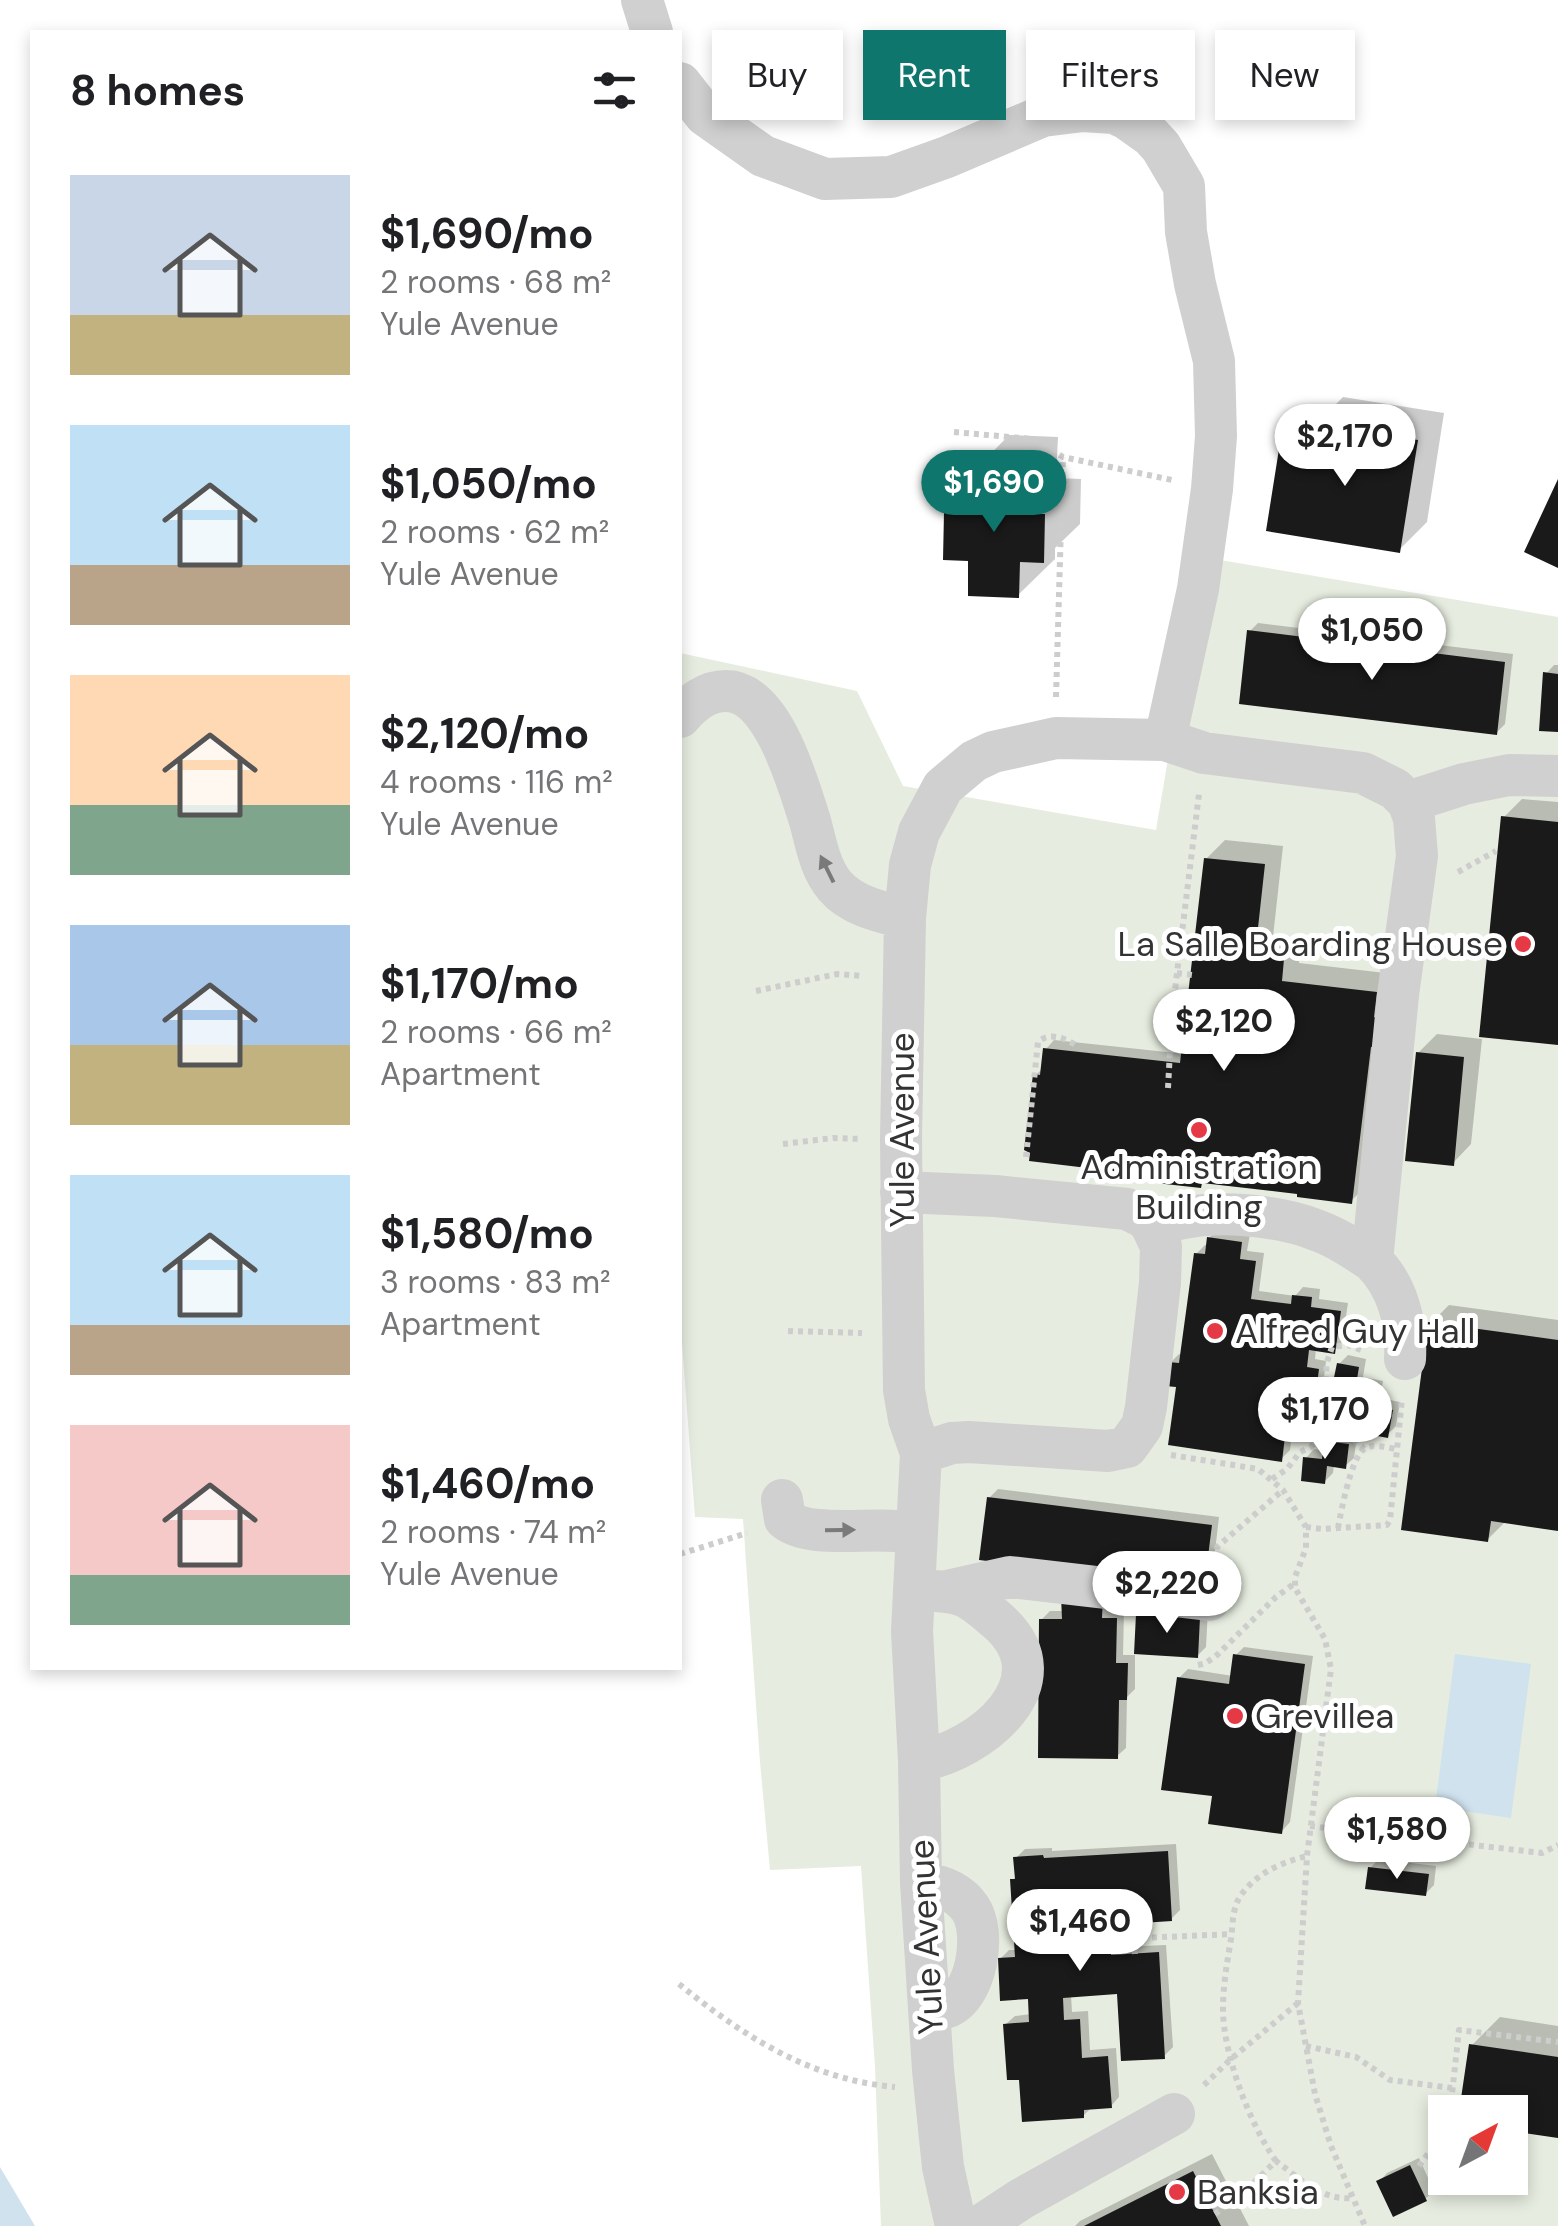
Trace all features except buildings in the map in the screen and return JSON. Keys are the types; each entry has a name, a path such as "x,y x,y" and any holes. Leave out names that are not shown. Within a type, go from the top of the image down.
{"street":[{"path":"642,0 651,30"},
{"path":"682,86 705,115 763,156 826,178 891,177 1043,116 1083,111 1114,113 1128,119 1151,136 1170,160 1184,186 1186,232 1214,361 1216,436 1184,746"},
{"path":"682,715 712,692 741,694 759,706 787,760 831,880 859,903 905,918"},
{"name":"Yule Avenue","path":"956,2226 943,2167 921,1883 912,1630 931,1590 917,1534 921,1453 904,1390 901,1192 905,918 910,865 919,832 943,787 974,762 993,752 1056,738 1184,746 1364,774 1395,788 1408,802"},
{"path":"1372,1260 1398,996 1417,856 1414,818 1408,802 1489,778 1558,776"},
{"path":"901,1192 1021,1198 1127,1210 1145,1218 1161,1246 1146,1407 1142,1426 1127,1447 1108,1450 952,1443 921,1453"},
{"path":"1151,1225 1238,1214 1314,1229 1372,1260 1396,1298 1406,1339 1396,1380"},
{"path":"784,1510 791,1524 812,1531 883,1529 917,1534"},
{"path":"931,1590 1010,1577 1209,1600"},
{"path":"919,1761 956,1750 990,1728 1016,1698 1022,1672 1017,1646 1010,1634 972,1600 931,1590"},
{"path":"980,2226 1174,2114"}],"path":[{"path":"954,432 1032,439 1064,457 1212,489"},
{"path":"1056,738 1064,457"},
{"path":"1168,1088 1177,973 1184,746"},
{"path":"1452,876 1496,851"},
{"path":"1177,973 1192,975"},
{"path":"756,991 837,974 865,976"},
{"path":"1172,1014 1187,1016"},
{"path":"1021,1198 1038,1042 1058,1037 1080,1047"},
{"path":"784,1144 832,1138"},
{"path":"788,1330 838,1332"},
{"path":"1272,1479 1316,1441 1332,1346 1348,1345 1362,1350 1396,1380 1397,1450 1387,1525 1322,1529 1306,1526"},
{"path":"1302,1402 1323,1404"},
{"path":"1322,1416 1337,1422 1364,1450"},
{"path":"1132,1442 1165,1454 1258,1470 1283,1490 1306,1526 1306,1548 1295,1583 1299,1598 1325,1639 1331,1669 1307,1856 1298,2003 1315,2094 1364,2226"},
{"path":"1338,1528 1354,1466 1364,1450 1397,1450"},
{"path":"1209,1600 1217,1547 1283,1490"},
{"path":"682,1553 763,1531 784,1510"},
{"path":"1198,1665 1217,1655 1295,1583"},
{"path":"1310,1826 1542,1853 1558,1846"},
{"path":"1307,1856 1275,1866 1240,1896 1233,1912 1224,1981 1225,2039 1254,2124 1276,2162 1321,2192 1352,2198"},
{"path":"1135,1954 1134,1945 1142,1938 1232,1934"},
{"path":"679,1984 750,2036 803,2065 841,2078 913,2088"},
{"path":"1174,2114 1298,2003"},
{"path":"1451,2095 1459,2030 1558,2042"},
{"path":"1306,2046 1356,2056 1390,2080 1452,2088"},
{"path":"1419,2166 1428,2154"},
{"path":"1215,2214 1276,2162"}],"shaded area":[{"path":"1202,557 1558,617 1558,2226 881,2226 861,1866 770,1870 743,1519 695,1517 682,1343 682,653 857,691 903,786 1156,830"}],"water":[{"path":"1455,1654 1531,1664 1511,1818 1435,1807"},
{"path":"0,2167 35,2226 0,2226"}],"place":[{"name":"La Salle Boarding House","path":"1523,944"},
{"name":"Administration Building","path":"1199,1130"},
{"name":"Alfred Guy Hall","path":"1215,1331"},
{"name":"Grevillea","path":"1235,1716"},
{"name":"Banksia","path":"1177,2192"}]}
